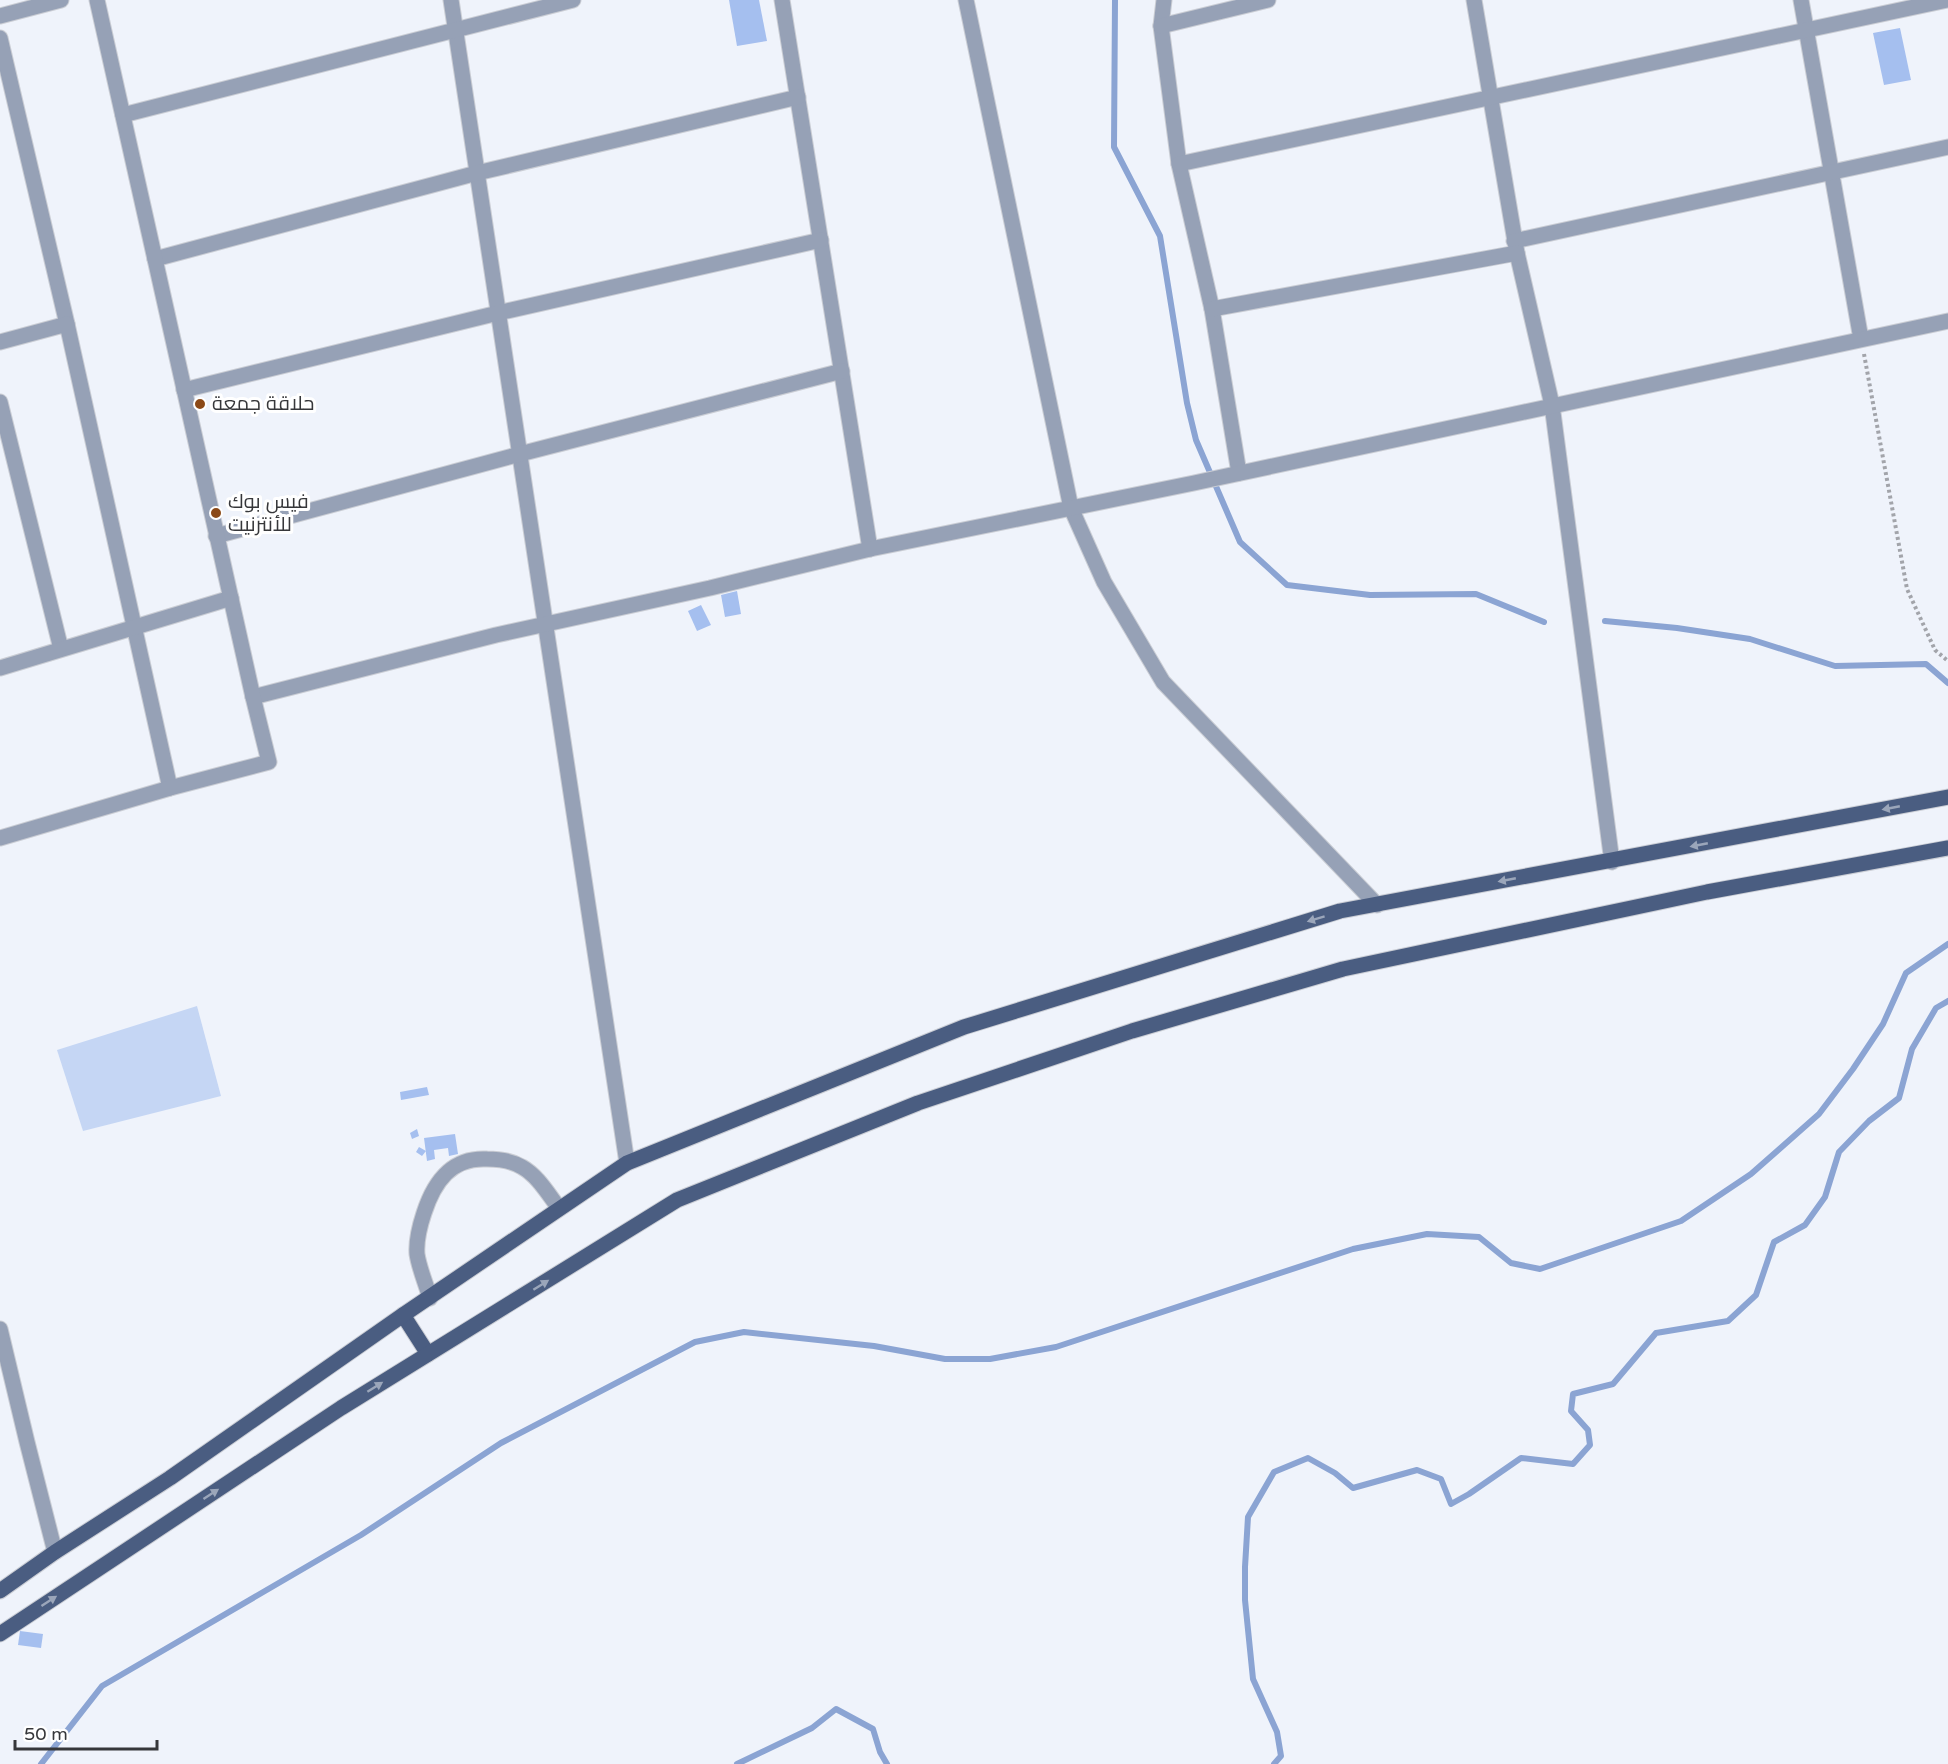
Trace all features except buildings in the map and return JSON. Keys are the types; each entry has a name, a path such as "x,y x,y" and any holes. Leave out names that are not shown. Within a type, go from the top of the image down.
{"main road":[{"path":"0,1591 55,1552 170,1478 627,1162 964,1027 1340,911 1377,906 1948,797"},
{"path":"0,1634 341,1408 677,1200 918,1103 1132,1030 1343,969 1707,892 1948,848"},
{"path":"403,1315 428,1354"}],"street":[{"path":"0,16 61,0"},
{"path":"0,838 170,788 269,762 216,536 97,0"},
{"path":"451,0 627,1162"},
{"path":"123,115 541,4 573,0"},
{"path":"782,0 870,549"},
{"path":"966,0 1071,508 1104,582 1163,682 1377,906"},
{"path":"1164,0 1161,26 1179,164 1212,309 1232,474"},
{"path":"1161,26 1268,0"},
{"path":"1474,0 1516,247 1552,405 1612,861"},
{"path":"1801,0 1861,339"},
{"path":"1179,164 1947,0"},
{"path":"0,38 67,324 170,788"},
{"path":"154,259 477,173 798,97"},
{"path":"1212,309 1516,247 1948,147"},
{"path":"184,390 498,313 821,240"},
{"path":"253,697 496,635 710,588 870,549 1194,483 1948,321"},
{"path":"0,342 67,324"},
{"path":"216,536 520,454 842,371"},
{"path":"0,402 61,649"},
{"path":"0,668 231,598"},
{"path":"430,1298 417,1253 420,1229 426,1205 438,1181 452,1167 470,1159 481,1158 510,1162 523,1167 535,1177 559,1208"},
{"path":"0,1329 55,1552"}],"path":[{"path":"1861,339 1908,589 1935,650 1948,661"}],"shaded area":[{"path":"197,1006 221,1096 83,1131 57,1050"}],"waterway":[{"path":"1115,0 1114,147 1160,236 1187,403 1196,440 1240,542 1287,585 1370,595 1476,594 1544,622"},
{"path":"1605,621 1677,628 1750,639 1835,666 1926,664 1948,683"},
{"path":"41,1764 102,1686 361,1535 501,1443 695,1342 744,1332 874,1346 945,1359 990,1359 1056,1347 1353,1249 1427,1234 1479,1237 1511,1263 1540,1269 1681,1221 1751,1174 1819,1114 1883,1024 1906,973 1948,944"},
{"path":"1274,1764 1281,1756 1277,1732 1253,1679 1245,1600 1248,1517 1274,1472 1308,1458 1335,1473 1353,1488 1417,1470 1441,1479 1451,1504 1521,1458 1573,1464 1590,1445 1588,1430 1571,1411 1573,1394 1613,1384 1656,1333 1728,1321 1756,1295 1774,1242 1805,1225 1825,1197 1839,1152 1869,1121 1899,1098 1912,1049 1936,1008 1948,1001"},
{"path":"737,1764 812,1728 836,1709 873,1729 880,1752 887,1764"}],"place":[{"name":"حلاقة جمعة","path":"200,404"},
{"name":"فيس بوك للأنترنيت","path":"216,513"}]}
